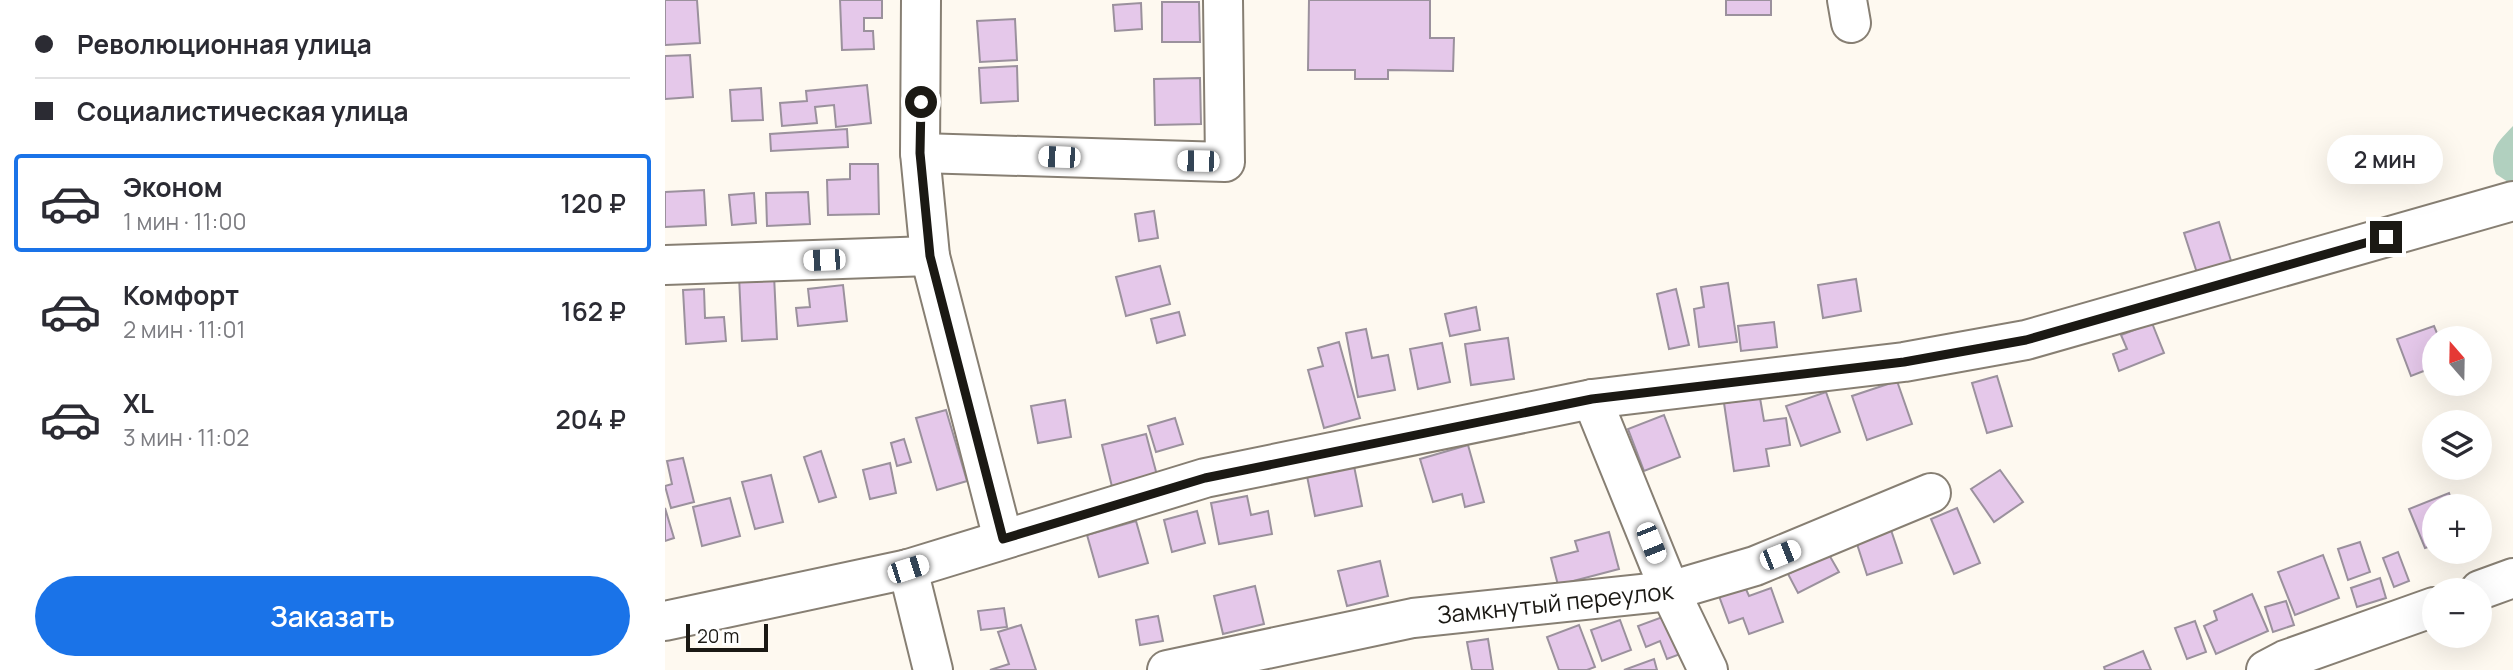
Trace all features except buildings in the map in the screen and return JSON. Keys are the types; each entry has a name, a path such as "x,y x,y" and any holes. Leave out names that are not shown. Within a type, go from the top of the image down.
{"street":[{"path":"921,0 920,153 930,256 1003,539"},
{"path":"920,153 1226,162 1223,0"},
{"path":"665,621 908,569 1205,478 1592,399 1904,362 2026,340 2513,201"},
{"path":"665,265 930,256"},
{"path":"1592,399 1670,592 1708,670"},
{"name":"Замкнутый переулок","path":"1167,670 1413,618 1670,592 1755,566 1931,493"},
{"path":"908,569 933,670"},
{"path":"2492,586 2513,578"},
{"path":"2266,670 2285,660 2422,611"}],"green space":[{"path":"2513,126 2513,182 2508,182 2496,174 2493,159 2498,142"}],"route":[{"path":"921,102 920,153 930,256 1003,539 1205,478 1592,399 1904,362 2026,340 2386,237"}]}
